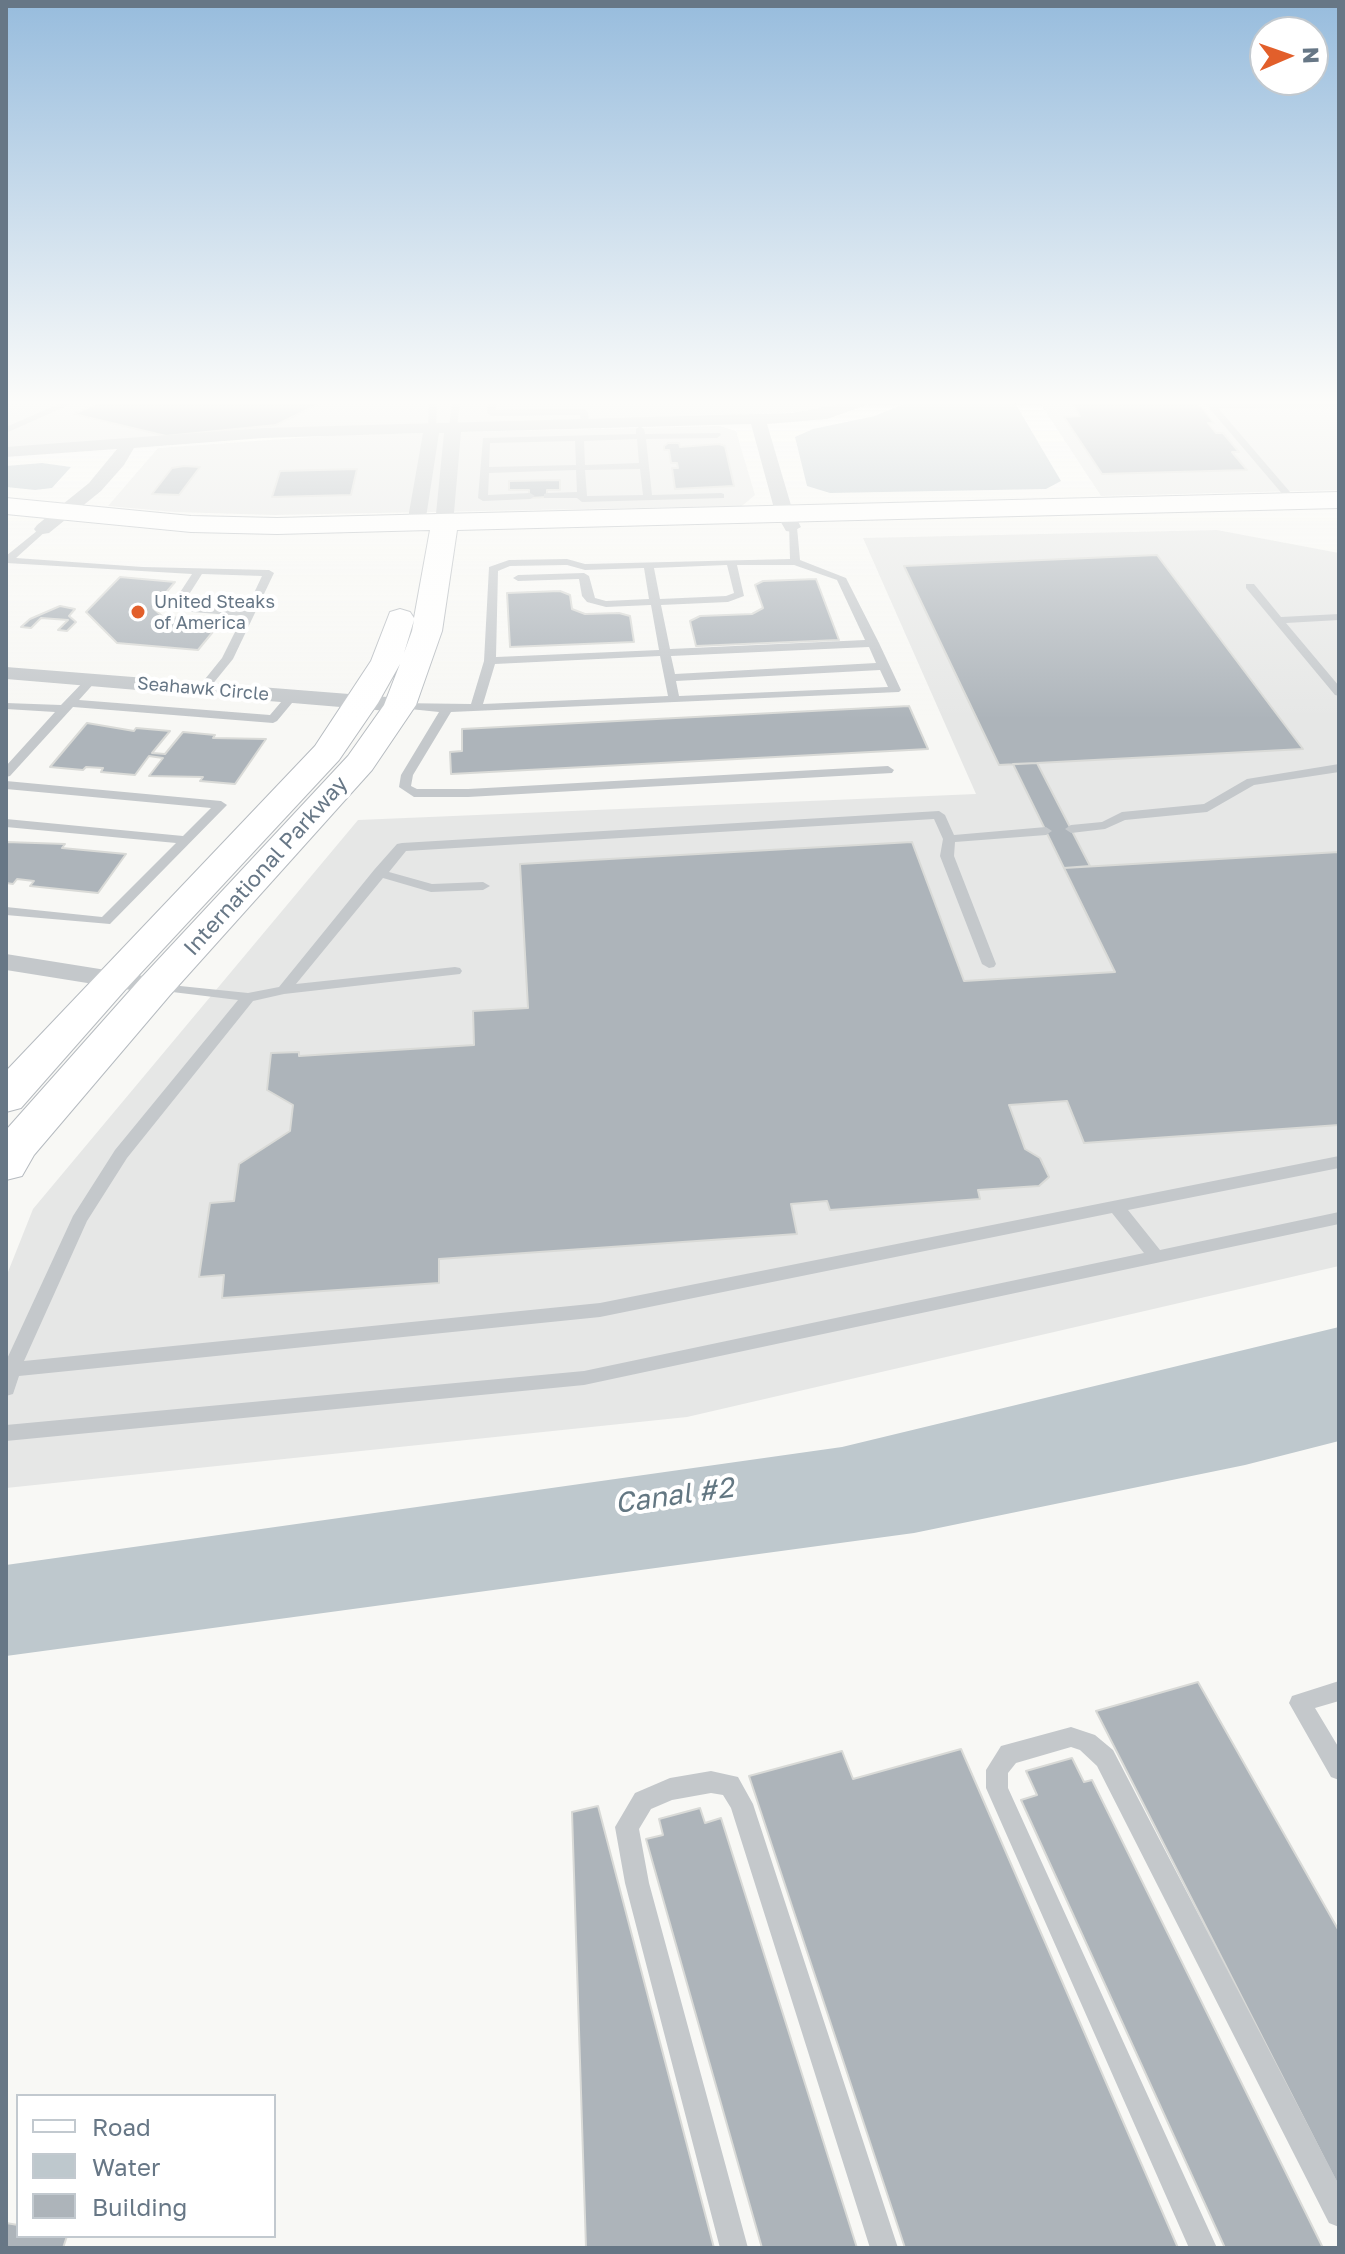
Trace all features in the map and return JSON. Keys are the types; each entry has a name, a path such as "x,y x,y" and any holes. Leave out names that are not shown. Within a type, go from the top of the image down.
{"main road":[{"path":"13,508 54,521 157,536 1091,508"},
{"path":"788,519 1339,512"},
{"path":"6,525 54,521"},
{"name":"International Parkway","path":"6,1098 111,981 327,753 362,703 386,661 430,530"},
{"name":"International Parkway","path":"6,1165 17,1146 156,986 360,763 400,705 427,631 430,530"}],"street":[{"path":"54,521 69,508"},
{"path":"430,508 430,530"},
{"path":"430,530 435,508"},
{"path":"785,508 788,519"},
{"name":"Seahawk Circle","path":"6,673 400,705"},
{"path":"6,962 156,986"}],"lane":[{"path":"788,519 795,562"},
{"path":"54,521 7,560 269,573 227,659 203,689"},
{"path":"476,708 490,661 493,569 509,563 567,562 585,571"},
{"path":"585,571 587,596 606,604 728,599 740,594 731,562"},
{"path":"400,705 447,709 895,690 841,578 795,562 648,565 518,578"},
{"path":"648,565 674,699"},
{"path":"199,571 182,597 196,610 251,613"},
{"path":"1250,586 1338,692"},
{"path":"1279,620 1339,617"},
{"path":"490,661 874,643"},
{"path":"671,678 884,666"},
{"path":"6,773 91,680"},
{"path":"6,706 67,706 273,719 291,697"},
{"path":"447,709 407,775 405,787 414,793 468,793 888,770"},
{"path":"1071,829 1105,825 1122,816 1207,808 1251,782 1339,768"},
{"path":"6,785 221,805 105,921 6,911"},
{"path":"284,990 402,847 939,815 949,839 947,856 989,964"},
{"path":"6,823 185,840"},
{"path":"949,839 1046,831"},
{"path":"379,873 431,888 483,886"},
{"path":"156,986 248,997 284,990 455,971"},
{"path":"6,1389 11,1370 79,1220 112,1167 248,997"},
{"path":"11,1370 600,1310 1339,1162"},
{"path":"1117,1208 1156,1256"},
{"path":"6,1433 584,1378 1339,1218"},
{"path":"1339,1691 1300,1703 1339,1769"},
{"path":"1203,2248 997,1788 997,1770 1009,1754 1071,1737 1087,1742 1105,1758 1339,2213"},
{"path":"734,2248 637,1883 627,1827 643,1801 670,1789 711,1782 730,1785 741,1804 884,2248"}],"shaded area":[{"path":"132,508 628,508 274,515"},
{"path":"1217,530 1339,553 1339,1266 687,1417 6,1488 6,1277 33,1209 358,820 976,794 863,538"}],"water":[{"name":"Canal #2","path":"1339,1327 1339,1441 1245,1465 914,1533 6,1656 6,1565 842,1447"}],"building":[{"path":"1157,555 1303,749 999,765 904,566"},
{"path":"120,577 175,582 153,608 162,616 221,622 198,650 117,643 86,612"},
{"path":"816,579 839,640 696,646 690,621 700,616 752,614 763,608 755,585 763,581"},
{"path":"560,591 570,595 572,609 585,614 619,613 630,616 634,642 510,647 507,593"},
{"path":"60,606 75,609 69,616 76,622 67,631 58,630 68,620 41,618 31,628 21,627 30,619"},
{"path":"909,706 928,749 451,774 450,752 462,751 462,729"},
{"path":"87,723 134,731 136,728 170,731 152,753 165,754 183,732 215,735 213,738 266,739 235,784 200,781 203,777 149,776 163,758 149,756 135,775 101,772 103,768 50,767"},
{"path":"1037,763 1090,866 1064,868 1013,764"},
{"path":"6,842 65,844 62,848 126,854 98,893 30,886 34,881 17,879 13,884 6,883"},
{"path":"912,842 964,981 1115,972 1064,868 1339,852 1339,1125 1084,1143 1067,1101 1009,1105 1025,1149 1040,1158 1049,1177 1039,1186 978,1190 980,1199 830,1210 827,1201 791,1204 797,1234 439,1259 439,1283 222,1298 224,1275 199,1277 210,1203 234,1201 239,1164 290,1131 293,1105 267,1090 271,1053 299,1052 299,1056 474,1045 473,1011 528,1008 520,864"},
{"path":"1198,1682 1339,1931 1339,2188 1096,1711"},
{"path":"961,1749 1178,2248 905,2248 749,1776 842,1751 853,1779"},
{"path":"1072,1758 1084,1782 1092,1780 1323,2248 1225,2248 1021,1800 1037,1795 1026,1771"},
{"path":"598,1806 714,2248 586,2248 572,1812"},
{"path":"700,1808 705,1823 721,1818 857,2248 762,2248 646,1839 663,1835 659,1819"},
{"path":"6,2223 16,2225 16,2238 66,2238 63,2248 6,2248"}],"place":[{"name":"United Steaks of America","path":"138,612"}]}
